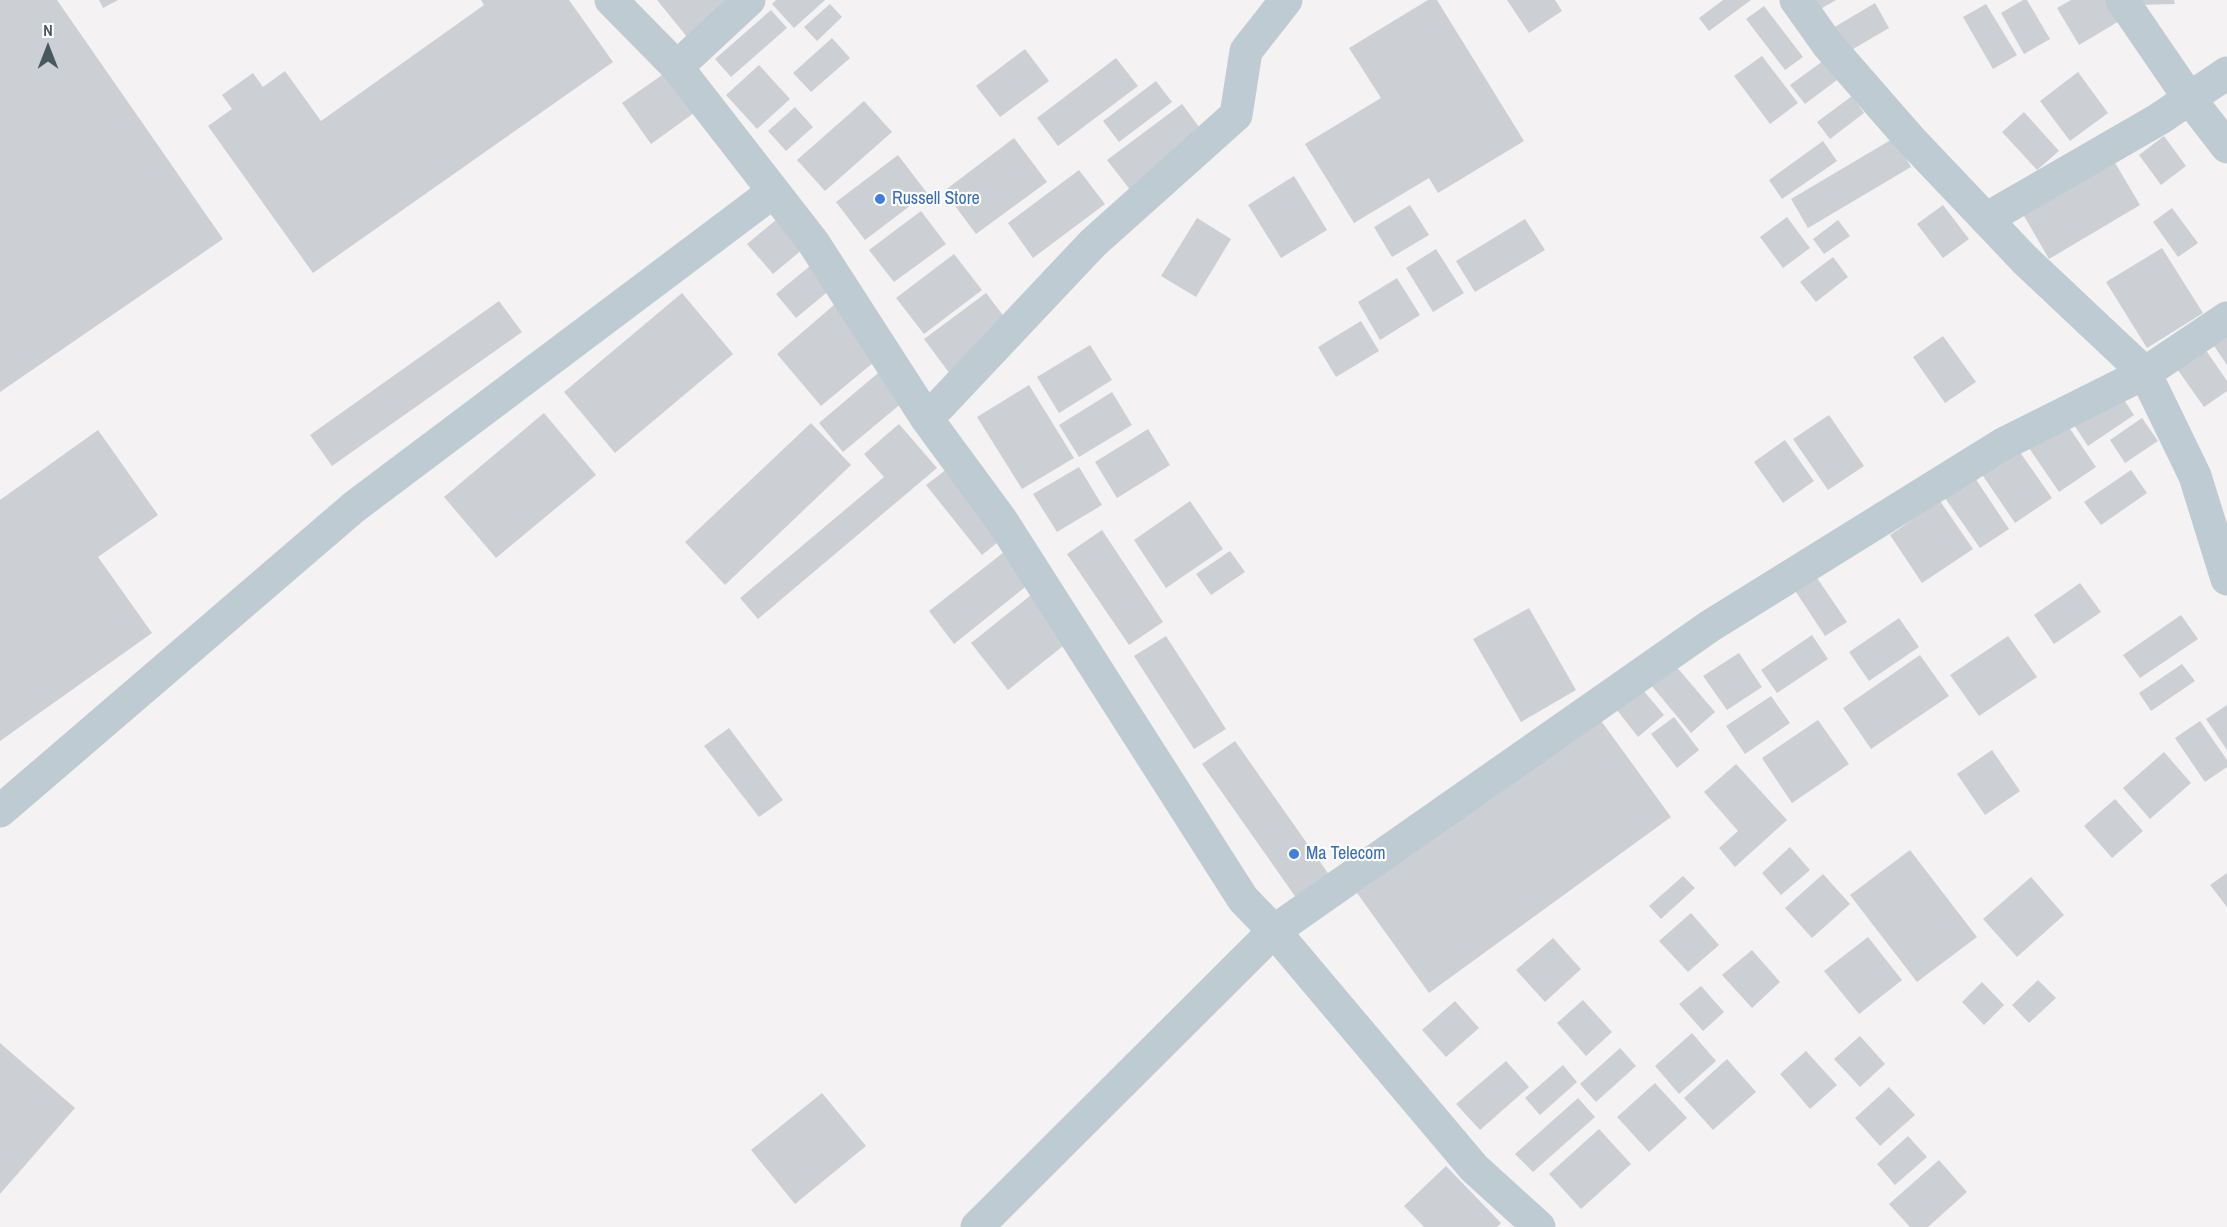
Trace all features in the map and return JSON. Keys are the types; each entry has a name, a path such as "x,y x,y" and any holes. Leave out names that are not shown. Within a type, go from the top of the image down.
{"street":[{"path":"612,0 677,67 813,242 927,419 1002,521 1243,899 1274,931 1474,1168 1539,1227"},
{"path":"677,67 749,0"},
{"path":"927,419 1093,243 1236,115 1246,51 1286,0"},
{"path":"1796,0 1828,45 1911,140 2025,260 2145,373 2195,476 2225,572"},
{"path":"2122,0 2189,98 2227,147"},
{"path":"1986,219 2159,119 2227,73"},
{"path":"0,811 354,507 773,192"},
{"path":"977,1227 1274,931 1710,626 2002,444 2145,373 2227,318"}],"building":[{"path":"0,0 57,0 223,239 0,392"},
{"path":"99,0 118,0 103,8"},
{"path":"481,0 569,0 613,62 313,273 208,126 232,109 222,95 253,73 263,87 285,71 321,121 484,5"},
{"path":"657,0 747,0 692,43"},
{"path":"776,0 825,0 794,28 772,4"},
{"path":"1428,0 1437,0 1524,141 1438,193 1429,178 1354,223 1305,144 1381,98 1349,48"},
{"path":"1507,0 1555,0 1562,11 1529,33"},
{"path":"1723,0 1751,0 1709,31 1699,18"},
{"path":"1810,0 1836,0 1817,11"},
{"path":"2027,0 2050,39 2024,54 2001,13"},
{"path":"2071,0 2109,0 2121,20 2079,45 2057,8"},
{"path":"2136,0 2174,0 2175,4 2136,5"},
{"path":"1875,3 1889,28 1848,52 1833,28"},
{"path":"830,4 842,17 817,41 804,27"},
{"path":"1986,4 2017,55 1993,69 1963,17"},
{"path":"1764,6 1803,57 1785,70 1746,19"},
{"path":"771,10 787,28 731,77 715,59"},
{"path":"832,38 850,58 811,92 793,73"},
{"path":"1025,49 1049,81 1000,117 976,86"},
{"path":"1762,56 1798,103 1770,124 1734,76"},
{"path":"1116,58 1138,86 1058,146 1037,118"},
{"path":"1823,61 1837,80 1805,104 1790,85"},
{"path":"759,65 790,99 757,129 726,95"},
{"path":"2078,72 2108,113 2070,141 2040,101"},
{"path":"665,73 694,113 651,144 622,103"},
{"path":"1156,81 1172,102 1119,142 1103,121"},
{"path":"1852,96 1864,113 1830,139 1817,122"},
{"path":"864,101 892,132 825,191 797,160"},
{"path":"1182,104 1205,135 1131,191 1107,160"},
{"path":"795,107 813,127 786,151 768,131"},
{"path":"2024,112 2059,151 2037,170 2002,132"},
{"path":"2164,136 2186,166 2161,185 2139,155"},
{"path":"1014,138 1047,182 976,234 944,191"},
{"path":"1894,138 1911,167 1808,228 1791,199"},
{"path":"1823,141 1837,161 1782,199 1769,180"},
{"path":"898,155 927,193 865,240 836,202"},
{"path":"2111,156 2140,205 2049,259 2020,209"},
{"path":"1079,170 1105,204 1033,258 1008,223"},
{"path":"1294,176 1327,230 1281,258 1248,205"},
{"path":"1410,205 1429,235 1392,257 1374,227"},
{"path":"1943,205 1969,239 1943,258 1917,224"},
{"path":"2172,208 2198,243 2178,257 2153,222"},
{"path":"921,211 946,244 894,282 869,250"},
{"path":"1787,217 1810,248 1783,268 1760,237"},
{"path":"1197,218 1231,239 1196,297 1161,276"},
{"path":"777,219 803,249 773,274 747,244"},
{"path":"1525,219 1545,250 1475,292 1456,261"},
{"path":"1838,220 1850,236 1824,254 1813,239"},
{"path":"2162,248 2203,313 2147,348 2106,282"},
{"path":"1436,249 1464,293 1433,312 1406,268"},
{"path":"954,254 982,290 924,334 896,298"},
{"path":"1833,257 1848,277 1816,302 1800,282"},
{"path":"816,261 836,285 796,318 776,294"},
{"path":"1397,278 1420,315 1380,340 1358,302"},
{"path":"682,293 733,354 615,453 564,392"},
{"path":"986,293 1012,327 950,374 924,339"},
{"path":"499,301 522,332 332,466 310,435"},
{"path":"835,304 880,357 821,406 777,354"},
{"path":"1361,321 1379,351 1336,377 1318,347"},
{"path":"2227,328 2227,365 2210,340"},
{"path":"1943,336 1976,382 1945,403 1913,357"},
{"path":"1090,345 1112,380 1059,413 1037,377"},
{"path":"2203,346 2227,381 2227,391 2204,407 2175,366"},
{"path":"884,368 909,397 843,452 819,423"},
{"path":"1029,385 1074,458 1022,489 977,417"},
{"path":"1112,392 1132,425 1079,457 1059,425"},
{"path":"2120,394 2134,415 2088,446 2074,425"},
{"path":"544,413 596,475 496,558 444,497"},
{"path":"1829,415 1864,466 1828,490 1793,439"},
{"path":"2142,418 2158,441 2125,463 2110,440"},
{"path":"2064,420 2096,467 2059,492 2027,445"},
{"path":"811,423 851,465 725,585 685,542"},
{"path":"899,424 937,468 758,619 740,598 884,477 864,454"},
{"path":"1148,429 1170,465 1117,498 1095,462"},
{"path":"98,430 158,515 98,557 152,633 0,741 0,500"},
{"path":"1785,440 1814,481 1783,503 1754,462"},
{"path":"2015,445 2052,498 2015,523 1979,470"},
{"path":"1079,467 1102,505 1057,532 1033,494"},
{"path":"947,469 1003,538 982,555 926,485"},
{"path":"2131,470 2147,493 2101,525 2084,502"},
{"path":"1975,478 2009,529 1980,548 1945,498"},
{"path":"1190,501 1223,549 1166,588 1134,540"},
{"path":"1940,501 1973,549 1922,583 1890,535"},
{"path":"1102,530 1163,622 1129,645 1067,554"},
{"path":"1230,551 1245,572 1211,595 1196,574"},
{"path":"1004,552 1029,584 954,644 929,611"},
{"path":"1815,575 1847,622 1825,636 1794,589"},
{"path":"2080,583 2101,612 2054,644 2034,615"},
{"path":"1031,595 1068,642 1008,690 971,643"},
{"path":"1529,608 1576,690 1521,722 1473,639"},
{"path":"2181,615 2198,639 2140,678 2123,655"},
{"path":"1899,618 1919,647 1869,681 1849,652"},
{"path":"1812,635 1828,659 1777,693 1761,670"},
{"path":"1166,636 1226,729 1194,749 1134,656"},
{"path":"2008,636 2037,677 1979,716 1950,675"},
{"path":"1739,653 1762,687 1727,710 1703,676"},
{"path":"1920,655 1949,696 1871,749 1843,708"},
{"path":"2182,664 2195,681 2151,711 2139,693"},
{"path":"1675,665 1715,712 1691,733 1651,685"},
{"path":"1642,689 1664,715 1638,737 1617,710"},
{"path":"1771,696 1790,723 1745,754 1726,726"},
{"path":"2227,705 2227,750 2206,719"},
{"path":"1674,717 1699,750 1677,768 1651,734"},
{"path":"1599,718 1671,817 1429,993 1357,893"},
{"path":"1818,720 1849,764 1792,803 1762,758"},
{"path":"2200,721 2227,760 2227,767 2205,782 2175,738"},
{"path":"729,728 783,800 759,817 704,746"},
{"path":"1235,741 1330,876 1297,899 1202,764"},
{"path":"1992,750 2020,791 1985,815 1957,774"},
{"path":"2164,752 2191,783 2150,819 2123,788"},
{"path":"1736,764 1787,820 1735,867 1719,848 1738,831 1704,792"},
{"path":"2115,799 2143,831 2112,858 2084,826"},
{"path":"1790,847 1810,870 1781,895 1762,873"},
{"path":"1910,850 1977,937 1917,982 1850,895"},
{"path":"2227,873 2227,907 2210,885"},
{"path":"1823,874 1850,904 1812,938 1785,908"},
{"path":"1683,876 1695,888 1661,919 1649,906"},
{"path":"2031,877 2064,915 2017,957 1983,919"},
{"path":"1691,913 1719,945 1688,972 1659,941"},
{"path":"1868,937 1902,980 1859,1014 1824,971"},
{"path":"1553,938 1581,969 1545,1002 1516,970"},
{"path":"1752,950 1780,982 1752,1008 1722,975"},
{"path":"2038,980 2056,998 2029,1023 2012,1005"},
{"path":"1982,982 2004,1005 1984,1025 1962,1002"},
{"path":"1701,986 1724,1012 1703,1031 1679,1004"},
{"path":"1583,1000 1612,1032 1586,1056 1557,1023"},
{"path":"1455,1001 1479,1028 1446,1057 1422,1030"},
{"path":"1692,1033 1716,1061 1679,1094 1655,1066"},
{"path":"1860,1036 1885,1064 1860,1087 1834,1059"},
{"path":"0,1043 75,1108 0,1194"},
{"path":"1620,1048 1636,1066 1596,1102 1580,1084"},
{"path":"1806,1051 1837,1085 1810,1109 1780,1074"},
{"path":"1727,1059 1756,1092 1713,1130 1684,1098"},
{"path":"1506,1061 1529,1087 1480,1130 1456,1104"},
{"path":"1563,1065 1577,1082 1540,1115 1525,1098"},
{"path":"1655,1083 1687,1118 1649,1152 1617,1117"},
{"path":"1889,1087 1915,1115 1880,1146 1855,1118"},
{"path":"822,1093 866,1146 795,1204 751,1150"},
{"path":"1578,1098 1595,1117 1533,1172 1515,1154"},
{"path":"1599,1129 1631,1164 1581,1209 1549,1174"},
{"path":"1908,1136 1927,1157 1895,1185 1877,1164"},
{"path":"1939,1160 1967,1192 1928,1227 1910,1227 1889,1204"},
{"path":"1446,1166 1501,1223 1497,1227 1424,1227 1404,1206"}],"place":[{"name":"Russell Store","path":"880,199"},
{"name":"Ma Telecom","path":"1294,854"}]}
